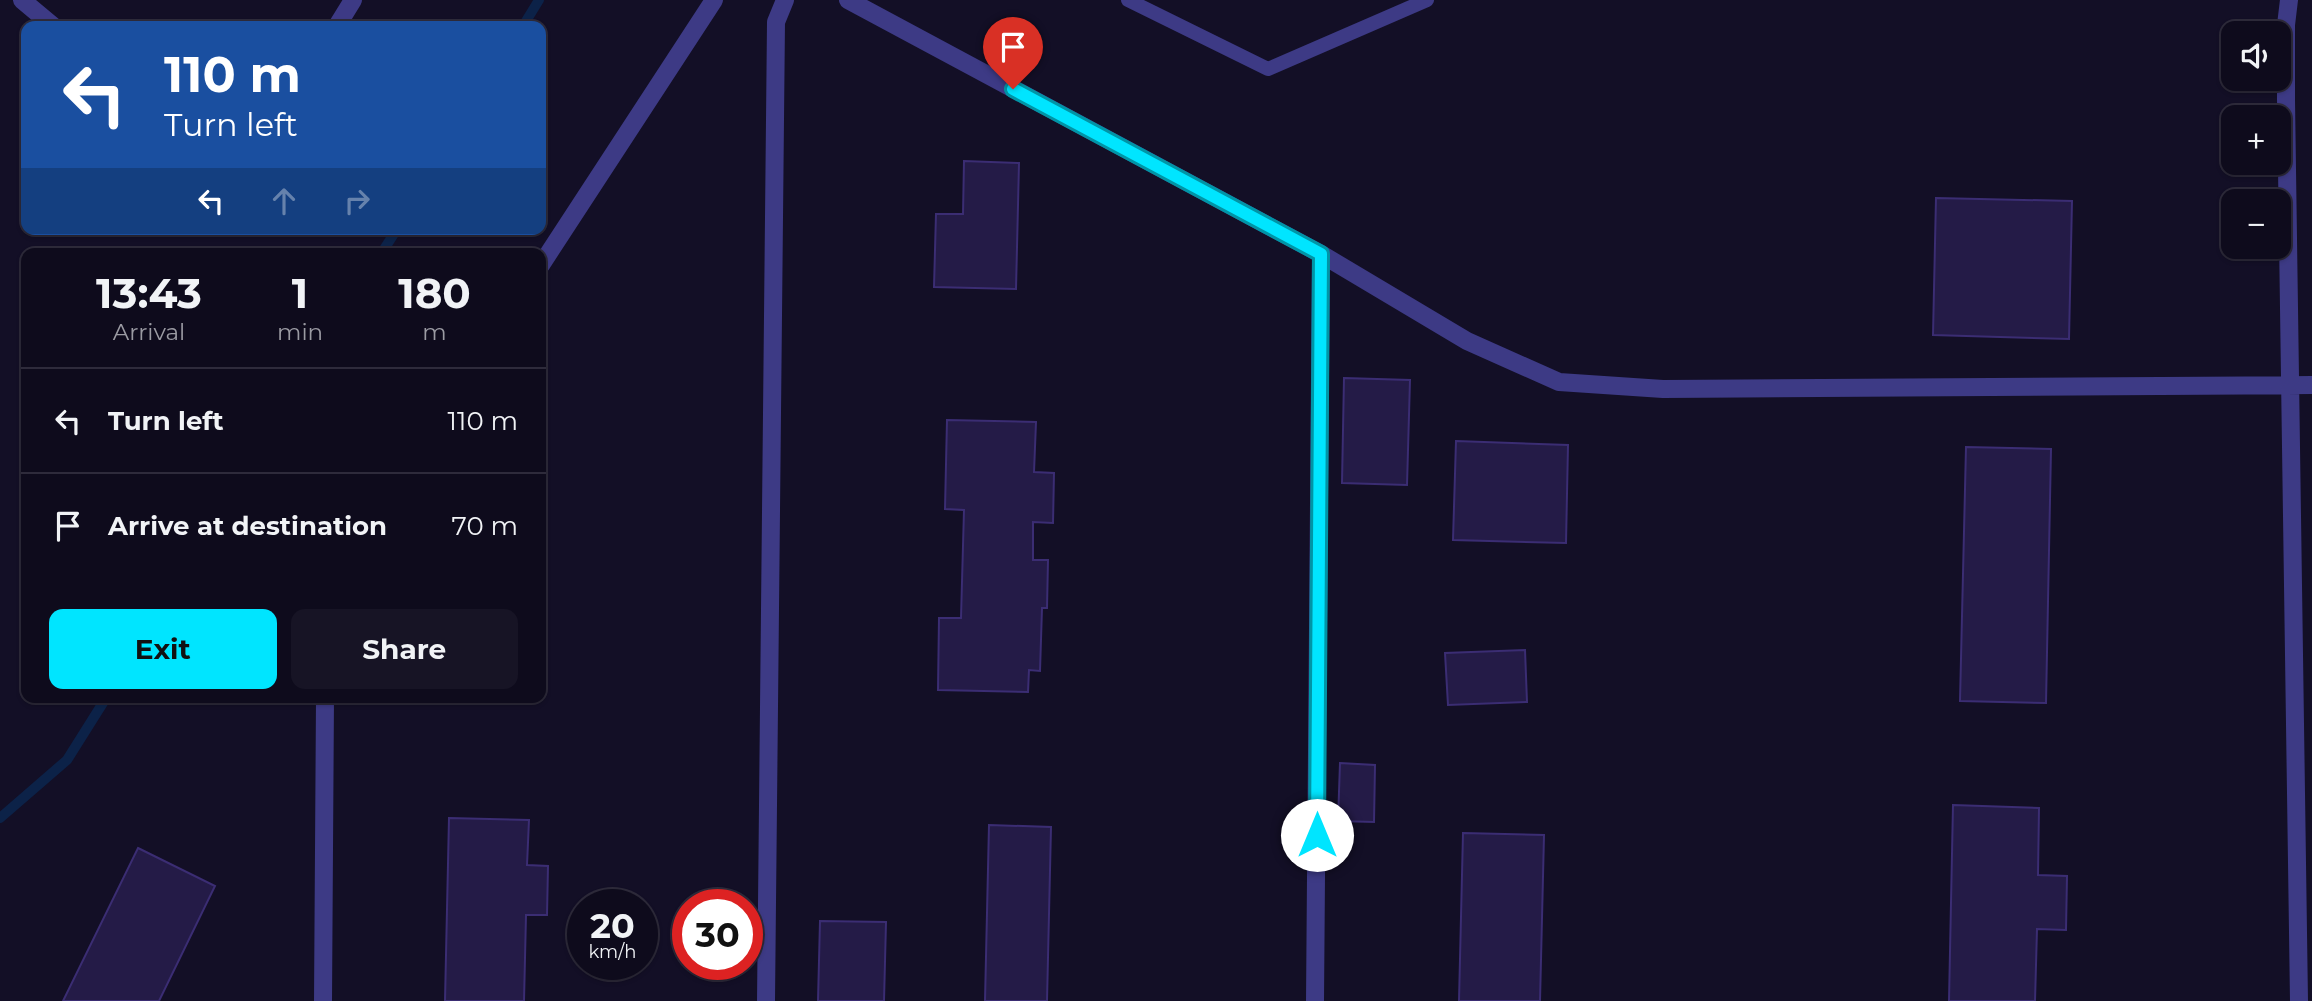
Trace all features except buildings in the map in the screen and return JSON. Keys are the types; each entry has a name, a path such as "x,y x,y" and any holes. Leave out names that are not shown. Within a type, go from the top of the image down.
{"street":[{"path":"22,0 47,21"},
{"path":"340,21 353,0"},
{"path":"546,257 714,0"},
{"path":"766,1001 776,22 785,0"},
{"path":"848,0 1321,254 1467,341 1559,382 1663,389 2312,385"},
{"path":"2289,0 2286,25 2299,1001"},
{"path":"1315,1001 1321,254"},
{"path":"323,1001 326,703"}],"lane":[{"path":"1128,0 1268,68 1427,0"}],"waterway":[{"path":"526,21 539,0"},
{"path":"385,248 393,235"},
{"path":"0,818 67,760 103,703"}],"route":[{"path":"1013,89 1321,254 1317,835"}]}
